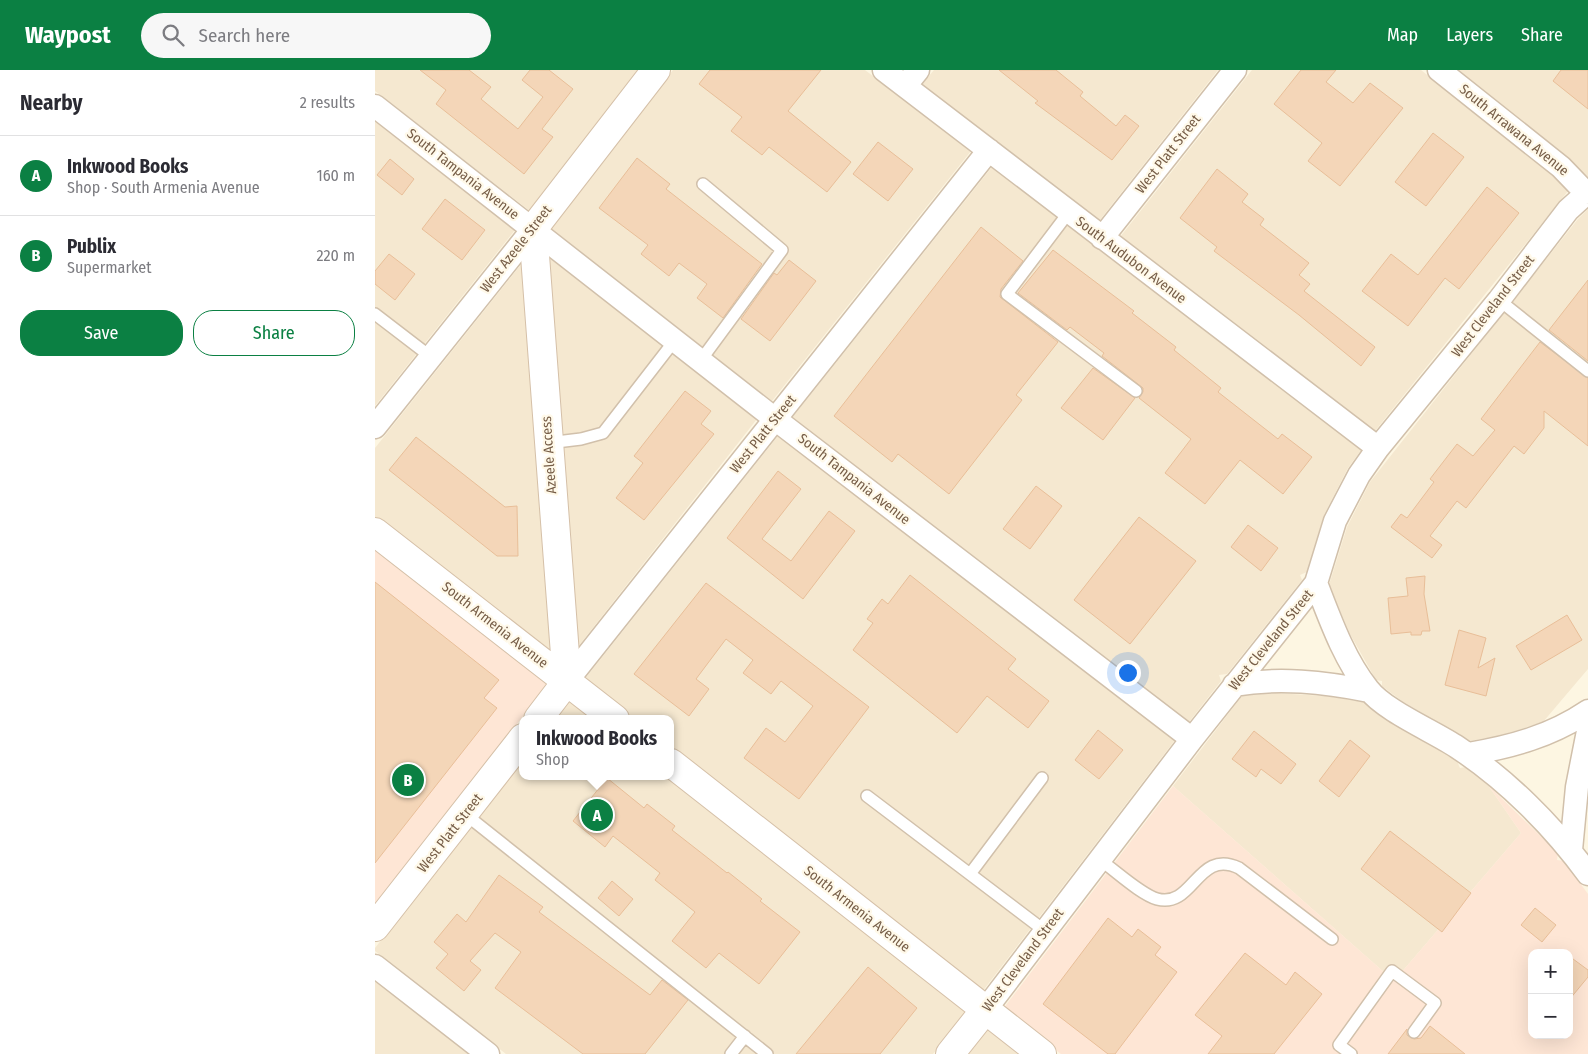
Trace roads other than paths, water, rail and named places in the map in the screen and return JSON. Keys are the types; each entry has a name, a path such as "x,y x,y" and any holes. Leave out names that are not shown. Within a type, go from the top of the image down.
{"main road":[{"name":"West Azeele Street","path":"533,229 656,70"},
{"name":"Azeele Access","path":"533,229 547,443 567,681"},
{"name":"South Armenia Avenue","path":"375,532 610,715"},
{"name":"West Platt Street","path":"541,715 567,681"},
{"name":"West Platt Street","path":"375,927 519,743"},
{"name":"South Armenia Avenue","path":"674,765 1043,1054"},
{"name":"West Cleveland Street","path":"950,1054 985,1010"}],"street":[{"name":"South Audubon Avenue","path":"884,70 911,78 989,150 1378,448"},
{"name":"West Platt Street","path":"1102,238 1235,70"},
{"name":"South Arrawana Avenue","path":"1439,70 1561,167 1587,192"},
{"name":"South Tampania Avenue","path":"375,106 775,419 1192,739"},
{"name":"West Platt Street","path":"567,681 989,150"},
{"name":"West Cleveland Street","path":"985,1010 1192,739 1316,583 1335,521 1359,475 1378,448 1499,300 1568,210 1587,192"},
{"name":"West Azeele Street","path":"375,427 533,229"},
{"path":"1316,583 1339,638 1369,691 1396,711 1468,754 1524,802 1571,850 1588,874"},
{"path":"1235,685 1254,682 1299,681 1369,691"},
{"path":"1468,754 1525,742 1548,733 1588,711"},
{"path":"1571,850 1577,787 1588,731"},
{"path":"375,966 488,1054"}],"lane":[{"path":"701,360 782,250 703,184"},
{"path":"1069,212 1007,294 1136,391"},
{"path":"1499,300 1588,371"},
{"path":"375,314 431,357"},
{"path":"547,443 581,439 603,433 675,340"},
{"path":"970,874 1042,778"},
{"path":"867,796 1045,931"},
{"path":"465,814 767,1054"},
{"path":"1100,860 1151,897 1169,900 1181,895 1207,869 1217,863 1227,862 1239,868 1332,939"},
{"path":"1351,1054 1339,1045 1392,971 1435,1003 1414,1032"},
{"path":"731,1054 745,1036"}],"place":[{"name":"Publix","path":"408,780"},
{"name":"Inkwood Books","path":"597,815"}]}
